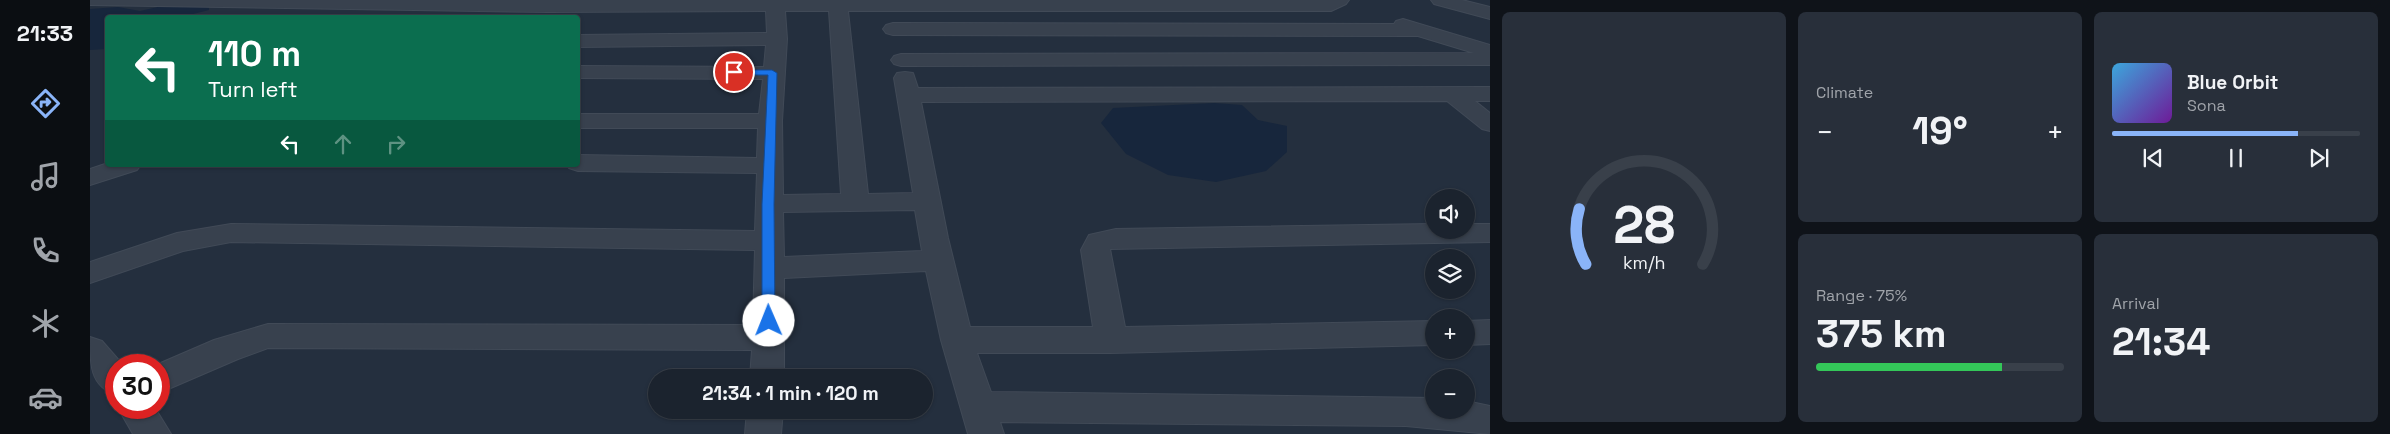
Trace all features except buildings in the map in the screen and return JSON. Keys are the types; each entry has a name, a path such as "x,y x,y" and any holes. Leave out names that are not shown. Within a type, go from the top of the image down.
{"street":[{"path":"90,0 775,3 838,6 888,12 1419,30"},
{"path":"1440,0 1489,13"},
{"path":"888,12 1328,2 1490,51"},
{"path":"767,369 768,204 772,73 777,39 775,3"},
{"path":"838,6 855,202"},
{"path":"888,12 909,95 939,260 957,340 982,420 1406,411 1454,414 1490,420"},
{"path":"580,41 777,39"},
{"path":"901,60 1490,59"},
{"path":"580,72 772,73"},
{"path":"1452,94 1490,124"},
{"path":"909,95 1490,94"},
{"path":"580,121 770,121"},
{"path":"580,163 770,166"},
{"path":"90,177 122,167"},
{"path":"768,204 928,201"},
{"path":"90,273 205,234 231,233 939,260"},
{"path":"1111,340 1095,250 1098,242 1116,238 1490,234"},
{"path":"1475,333 1490,332"},
{"path":"957,340 1111,340 1425,333"},
{"path":"170,374 209,355 244,342 268,336 769,338"},
{"path":"90,350 105,368"},
{"path":"144,419 154,434"},
{"path":"763,434 764,419"}],"water":[{"path":"171,4 209,5 209,10 189,15 105,15 105,49 90,50 90,9 118,7 140,11"},
{"path":"1214,103 1242,105 1258,120 1287,126 1287,152 1266,171 1216,182 1168,175 1126,154 1101,123 1113,108"}],"route":[{"path":"734,72 772,73 768,204 770,241 768,268 769,321"}]}
